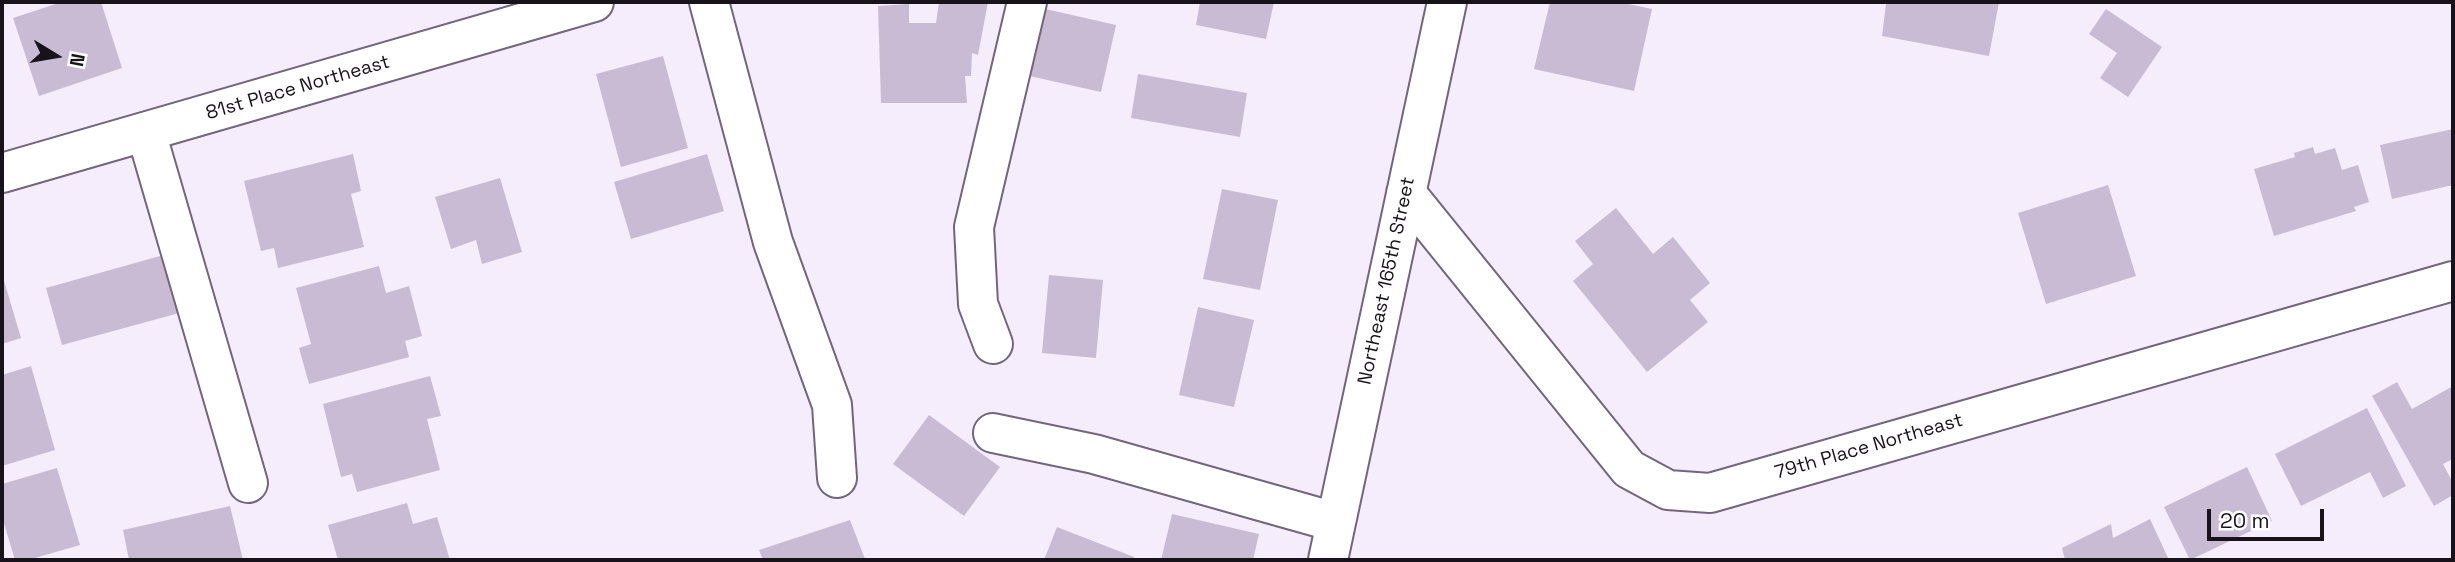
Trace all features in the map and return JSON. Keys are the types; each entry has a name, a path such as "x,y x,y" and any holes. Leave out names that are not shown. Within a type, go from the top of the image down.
{"street":[{"name":"81st Place Northeast","path":"2,173 594,2"},
{"path":"709,2 773,242 832,405 837,478"},
{"path":"993,344 978,304 974,227 1027,2"},
{"name":"Northeast 165th Street","path":"1328,560 1447,2"},
{"path":"146,132 248,482"},
{"name":"79th Place Northeast","path":"1406,193 1629,469 1668,490 1710,493 2453,281"},
{"path":"993,433 1094,454 1335,522"}],"building":[{"path":"62,2 101,2 122,68 39,96 13,18"},
{"path":"939,2 988,2 978,55 972,53 971,76 965,76 967,103 881,103 878,6 909,4 909,23 936,23"},
{"path":"1200,2 1274,2 1266,39 1196,25"},
{"path":"1550,2 1619,2 1652,9 1634,91 1534,69"},
{"path":"1881,2 1999,2 1989,56 1882,36 1886,4"},
{"path":"1041,8 1116,25 1101,92 1025,75"},
{"path":"2106,9 2162,47 2128,97 2100,78 2117,53 2089,34"},
{"path":"663,56 688,148 621,167 596,74"},
{"path":"1138,74 1247,93 1240,137 1131,118"},
{"path":"2453,129 2453,185 2392,199 2380,145"},
{"path":"2313,147 2315,154 2335,148 2342,170 2358,165 2369,202 2354,207 2356,211 2274,236 2254,169 2295,157 2294,153"},
{"path":"353,154 361,191 351,194 364,247 278,268 274,248 261,251 244,181"},
{"path":"707,154 724,211 631,239 614,182"},
{"path":"500,178 522,252 482,264 476,240 451,249 435,197"},
{"path":"2108,185 2136,276 2046,304 2018,213"},
{"path":"1222,189 1278,200 1260,290 1203,279"},
{"path":"1616,208 1653,254 1673,237 1710,283 1690,300 1708,322 1647,372 1573,281 1593,264 1575,241"},
{"path":"167,254 183,312 62,345 46,288"},
{"path":"379,266 386,293 409,286 422,336 405,341 409,357 309,384 299,348 311,344 296,288"},
{"path":"2,274 21,338 2,344"},
{"path":"1049,275 1103,280 1096,358 1042,353"},
{"path":"1198,307 1254,320 1234,407 1179,395"},
{"path":"31,366 55,450 2,466 2,375"},
{"path":"430,376 441,416 427,419 440,470 357,492 352,474 341,477 323,404"},
{"path":"2397,382 2412,409 2453,386 2453,459 2443,464 2453,483 2453,495 2434,506 2372,396"},
{"path":"2367,408 2406,486 2383,498 2370,472 2301,506 2275,454"},
{"path":"929,415 1000,467 964,516 893,464"},
{"path":"2247,467 2272,521 2190,560 2164,507"},
{"path":"57,468 80,545 28,560 15,560 2,517 2,484"},
{"path":"407,503 413,524 437,517 450,560 338,560 328,525"},
{"path":"230,506 243,560 129,560 123,530"},
{"path":"1172,514 1259,534 1253,560 1161,560"},
{"path":"2150,519 2169,560 2065,560 2062,548 2111,524 2113,538"},
{"path":"850,520 865,559 763,560 759,550"},
{"path":"1057,527 1134,557 1133,560 1044,560"}]}
